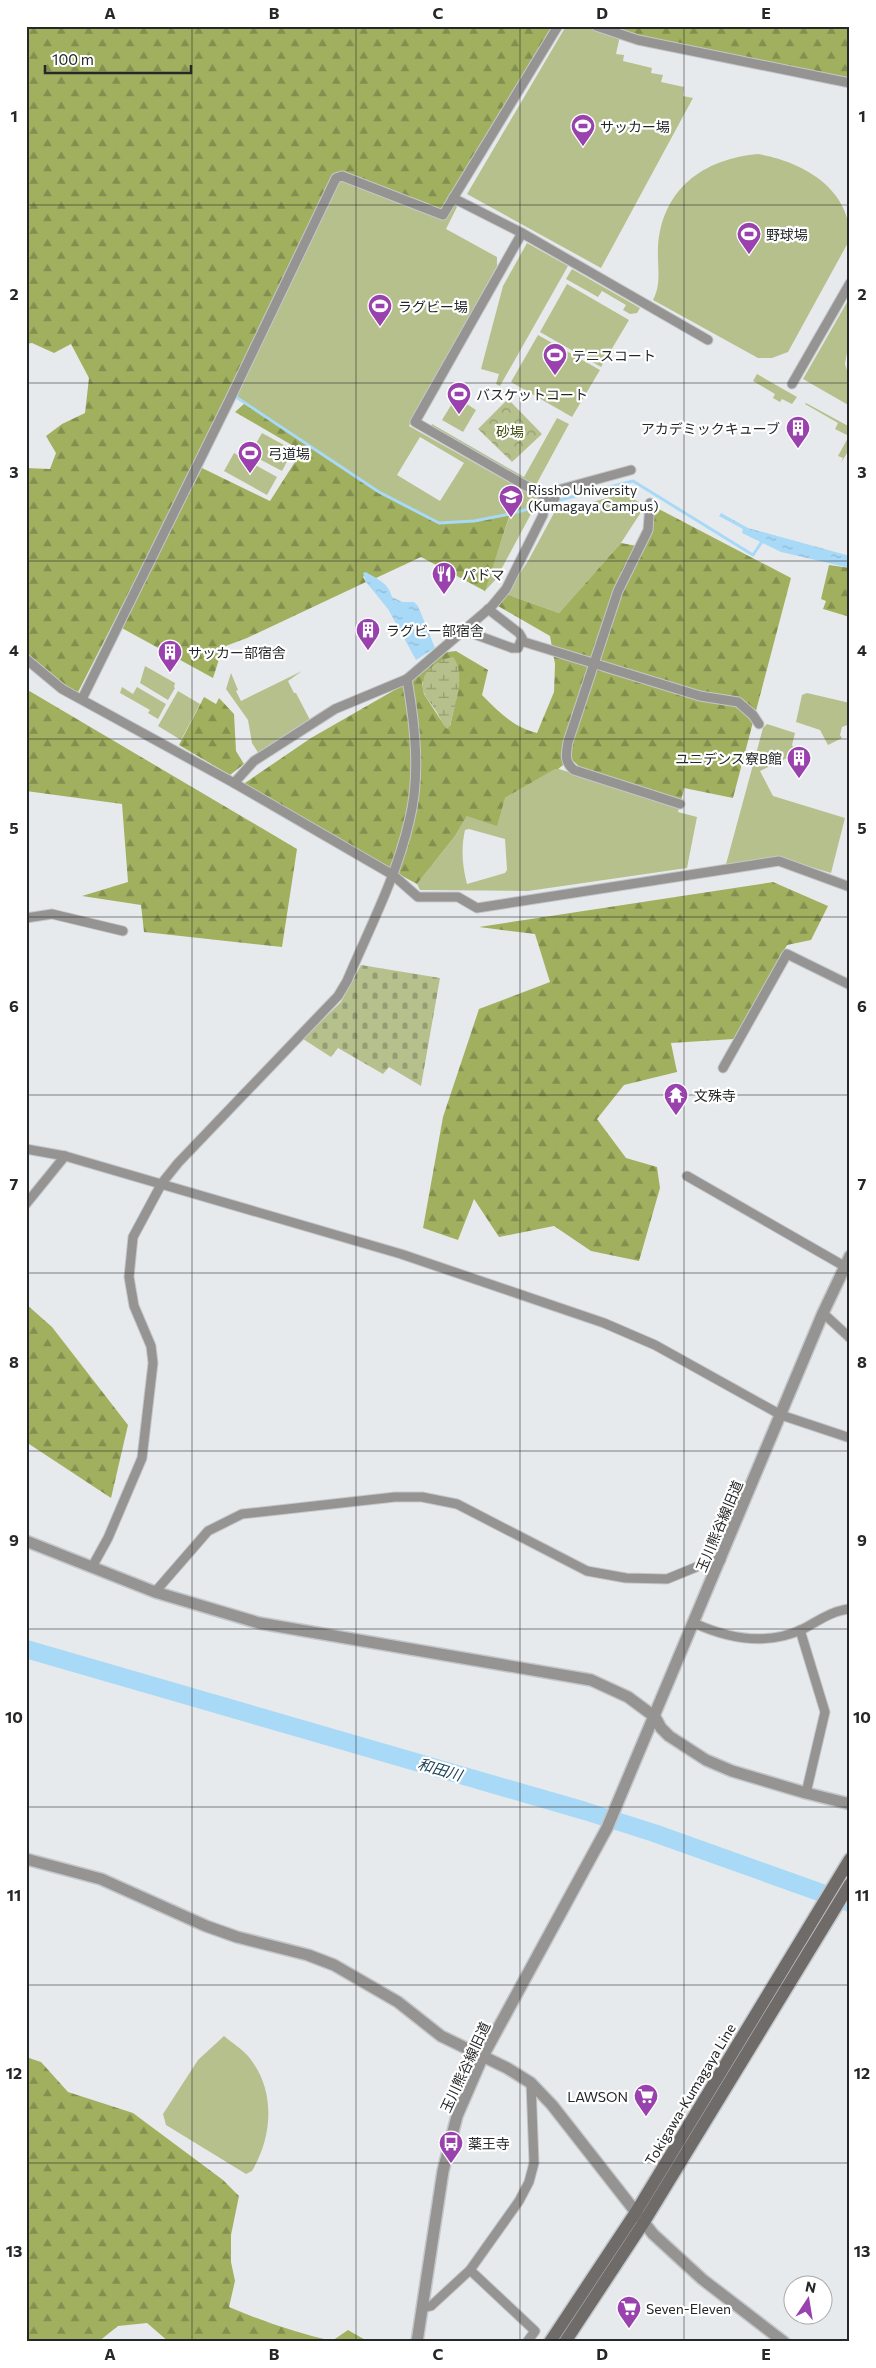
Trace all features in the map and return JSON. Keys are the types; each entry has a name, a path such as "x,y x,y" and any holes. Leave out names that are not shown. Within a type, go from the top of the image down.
{"main road":[{"name":"Tokigawa-Kumagaya Line","path":"565,2342 848,1862"},
{"name":"Tokigawa-Kumagaya Line","path":"550,2342 640,2217 850,1884"}],"street":[{"path":"82,699 232,395 336,178 342,176 443,215 558,26"},
{"path":"596,26 638,40 850,83"},
{"path":"453,198 522,233 708,340"},
{"path":"234,783 254,761 335,708 407,679 488,609 506,589 514,576 543,515 545,500 542,495 415,422 522,233"},
{"path":"792,384 850,283"},
{"path":"545,500 554,498 554,491 631,470"},
{"path":"650,503 648,530 618,591 565,756 569,766 574,770 680,804"},
{"path":"463,630 512,648 518,648 521,641 519,633 488,609"},
{"path":"521,641 594,665 700,696 738,702 754,715 759,724"},
{"path":"26,659 62,689 234,783 393,875 418,896 458,897 477,908 779,861 850,887"},
{"path":"92,1567 108,1538 142,1458 153,1362 152,1346 134,1306 129,1278 131,1250 136,1230 162,1183 178,1162 338,996 347,981 393,875 410,820 414,785 413,715 407,679"},
{"path":"26,918 52,914 123,931"},
{"path":"723,1068 787,954 850,985"},
{"path":"26,1149 65,1156 162,1183 299,1226 401,1254 604,1324 654,1345 781,1415 850,1438"},
{"path":"26,1204 65,1156"},
{"path":"687,1176 847,1261"},
{"name":"玉川熊谷線旧道","path":"417,2342 448,2144 461,2107 483,2056 607,1828 823,1313 847,1261"},
{"path":"823,1313 850,1338"},
{"path":"155,1592 208,1530 242,1514 395,1496 422,1497 457,1504 588,1571 626,1578 667,1579 711,1560 721,1560"},
{"path":"26,1541 155,1592 259,1623 591,1680 628,1697 655,1717 661,1728 669,1736 706,1760 732,1771 850,1804"},
{"path":"694,1623 722,1635 763,1640 800,1630 841,1610 850,1609"},
{"path":"800,1630 825,1712 806,1793"},
{"path":"26,1859 101,1879 206,1926 237,1937 308,1955 334,1966 398,2002 441,2036 483,2056 531,2084 552,2105 640,2217 695,2273 784,2342"},
{"path":"423,2308 431,2306 470,2270 529,2182 534,2163 531,2084"},
{"path":"470,2270 535,2331 528,2342"}],"green space":[{"path":"26,26 552,26 443,210 341,172 335,174 143,565 77,694 62,686 26,657 26,468 50,469 56,453 46,436 62,424 85,413 89,378 71,344 54,353 32,343 26,344"},
{"name":"サッカー場","path":"566,26 582,26 620,36 616,54 624,55 623,61 652,68 651,73 663,75 661,82 684,87 683,96 693,98 601,268 467,194"},
{"path":"610,26 850,26 850,79 638,36"},
{"name":"野球場","path":"758,154 791,163 821,180 842,205 848,221 850,239 788,352 772,358 758,358 653,300 658,281 658,247 661,227 677,193 703,170 720,162"},
{"path":"342,177 444,217 453,202 457,207 446,229 497,257 497,266 409,426 539,499 496,579 484,592 510,515 474,521 439,523 379,492 234,396 337,179","holes":["420,437 464,463 440,501 397,475"]},
{"path":"527,243 568,266 500,386 496,384 499,374 481,369 503,286"},
{"path":"572,269 640,308 637,313 630,314 623,310 626,305 602,291 598,297 566,279"},
{"name":"テニスコート","path":"567,284 629,320 601,367 540,332"},
{"path":"850,297 850,335 845,364 850,380 850,406 803,379"},
{"name":"テニスコート","path":"538,335 600,370 572,417 511,382"},
{"path":"757,374 797,397 792,404 782,399 780,402 773,398 775,394 753,381"},
{"name":"バスケットコート","path":"456,397 476,410 463,432 442,420"},
{"name":"砂場","path":"508,399 542,434 512,462 478,429"},
{"path":"245,403 379,492 439,523 474,521 510,514 485,591 421,557 376,578 366,573 363,577 366,582 247,638 223,647 213,678 120,627 202,468 270,501 302,451 235,412"},
{"path":"806,403 850,427 850,448 841,463 843,458 838,456 849,436 835,429 838,423"},
{"path":"557,418 569,424 537,483 533,485 431,427 432,424 524,477"},
{"path":"262,433 293,450 282,471 250,454"},
{"name":"弓道場","path":"234,453 277,477 267,495 224,471"},
{"path":"624,493 645,506 621,543 559,613 506,594 528,561 554,513"},
{"path":"655,507 791,578 733,798 684,788 681,801 583,770 571,759 558,769 505,798 497,826 467,816 455,836 417,884 239,787 311,738 412,680 428,664 447,652 456,651 488,670 482,695 514,723 537,733 554,692 555,664 550,636 498,606 506,594 559,613 621,543 637,546","holes":["459,671 456,700 450,726 444,725 424,694 422,682"]},
{"path":"829,565 850,568 850,617 823,609 826,601 821,599"},
{"path":"453,657 459,672 459,681 450,726 447,729 426,697 423,681 428,670 434,665"},
{"path":"145,666 175,683 175,688 168,700 140,683"},
{"path":"302,671 288,681 310,720 259,754 252,743 248,720 226,689 231,673 241,701"},
{"path":"122,687 133,694 137,687 166,704 158,719 148,713 150,710 120,693"},
{"path":"26,689 297,849 282,947 144,932 141,905 82,896 128,882 122,804 26,791"},
{"path":"178,691 200,704 181,740 158,726"},
{"path":"807,693 850,703 850,724 842,727 840,735 842,738 828,745 820,730 796,722 802,695"},
{"path":"204,697 216,704 219,698 234,714 236,751 244,764 230,775 179,745"},
{"path":"767,724 795,733 792,745 797,753 760,771 773,796 845,818 831,873 784,859 725,868 763,728"},
{"path":"556,768 679,808 678,812 697,817 687,868 528,891 420,890 417,884 455,836 467,816 505,798","holes":["469,829 505,839 507,870 505,873 467,884 463,857 465,830"]},
{"path":"773,882 828,906 811,940 787,945 734,1039 671,1043 677,1072 624,1085 597,1119 626,1158 657,1167 660,1188 639,1261 591,1251 554,1226 499,1237 474,1199 458,1240 423,1228 443,1117 479,1009 550,982 535,934 479,927"},
{"path":"361,965 440,978 421,1086 389,1067 383,1074 338,1048 331,1057 303,1039 341,1002"},
{"path":"26,1304 52,1327 128,1425 111,1498 26,1442"},
{"path":"224,2036 248,2056 257,2069 267,2098 267,2128 264,2143 252,2171 246,2174 166,2125 163,2114 198,2060"},
{"path":"26,2057 41,2062 68,2092 133,2113 223,2180 239,2196 231,2235 231,2262 235,2281 229,2307 279,2326 319,2338 332,2341 348,2330 369,2342 169,2342 147,2323 118,2326 98,2342 26,2342"}],"water":[{"path":"721,513 748,528 850,556 850,568 781,552 742,533 743,529 719,516"},
{"path":"366,572 385,585 392,597 402,602 414,602 418,606 435,648 416,660 388,609 366,582 363,573"}],"waterway":[{"path":"233,395 379,492 439,523 474,521 543,505"},
{"path":"556,501 633,481 753,555 763,540"},
{"name":"和田川","path":"26,1649 585,1811 654,1833 850,1903"}],"place":[{"name":"サッカー場","path":"583,147"},
{"name":"野球場","path":"749,255"},
{"name":"ラグビー場","path":"380,327"},
{"name":"テニスコート","path":"555,376"},
{"name":"バスケットコート","path":"459,415"},
{"name":"アカデミックキューブ","path":"798,449"},
{"name":"弓道場","path":"250,474"},
{"name":"Rissho University (Kumagaya Campus)","path":"511,518"},
{"name":"パドマ","path":"444,595"},
{"name":"ラグビー部宿舎","path":"368,651"},
{"name":"サッカー部宿舎","path":"170,673"},
{"name":"ユニデンス寮B館","path":"799,779"},
{"name":"文殊寺","path":"676,1116"},
{"name":"LAWSON","path":"646,2117"},
{"name":"薬王寺","path":"451,2164"},
{"name":"Seven-Eleven","path":"629,2329"}]}
